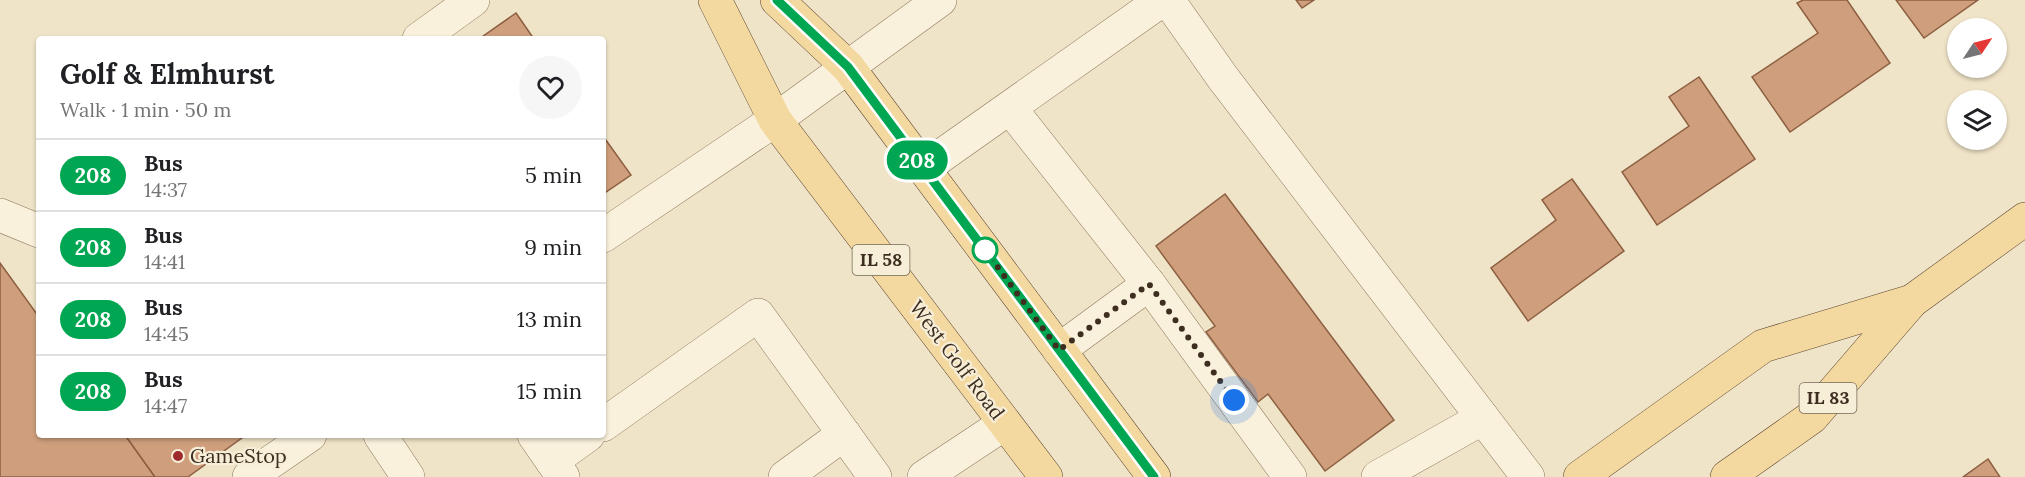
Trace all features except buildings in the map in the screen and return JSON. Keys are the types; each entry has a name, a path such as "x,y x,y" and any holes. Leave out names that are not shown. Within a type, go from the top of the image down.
{"main road":[{"name":"West Golf Road","path":"715,0 775,120 1046,477"},
{"path":"777,0 848,67 1154,477"},
{"name":"IL 83","path":"1727,477 1812,417 1912,301 2025,219"},
{"name":"IL 83","path":"1580,477 1763,346 1912,301"}],"street":[{"path":"423,36 473,0"},
{"path":"606,234 775,120 940,0"},
{"path":"924,168 1162,0"},
{"path":"1168,0 1223,78 1528,477"},
{"path":"1010,108 1149,284 1290,477"},
{"path":"0,215 36,230"},
{"path":"1059,350 1149,284"},
{"path":"606,423 758,315 875,477"},
{"path":"1378,477 1483,417"},
{"path":"924,477 1005,424"},
{"path":"785,477 844,434"},
{"path":"249,477 306,438"},
{"path":"382,438 408,477"},
{"path":"550,458 583,438"}],"bus line":[{"name":"208","path":"777,0 848,67 1154,477"}],"place":[{"name":"GameStop","path":"178,456"}],"route":[{"path":"985,250 1059,350 1149,284 1234,400"}]}
